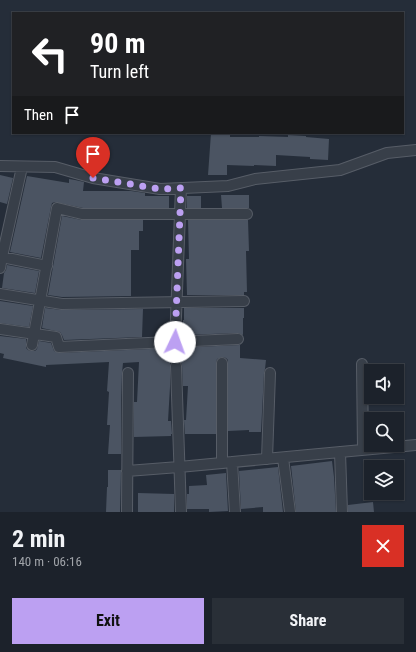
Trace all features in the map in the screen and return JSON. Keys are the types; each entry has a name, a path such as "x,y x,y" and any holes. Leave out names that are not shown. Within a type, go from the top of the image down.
{"street":[{"path":"0,166 55,167 93,178 160,189 228,186 255,179 340,170 387,153 416,150"},
{"path":"0,268 1,257 22,167"},
{"path":"175,342 181,188"},
{"path":"32,345 57,208 82,214 247,214"},
{"path":"1,257 47,266"},
{"path":"0,294 62,304 244,301"},
{"path":"0,329 56,337 59,347 238,339"},
{"path":"222,363 227,463 235,512"},
{"path":"127,471 364,450 362,364"},
{"path":"176,366 181,512"},
{"path":"127,512 128,373"},
{"path":"267,459 270,373"},
{"path":"404,446 416,445"},
{"path":"340,452 342,512"},
{"path":"283,458 290,512"}],"building":[{"path":"211,134 230,134 230,137 288,137 288,135 329,139 328,160 310,159 310,157 276,155 276,166 227,165 227,175 208,175"},
{"path":"0,175 13,178 7,204 0,202"},
{"path":"27,176 69,183 69,179 84,182 83,191 131,191 145,193 145,196 169,196 169,208 83,208 55,202 52,203 51,207 41,258 10,252"},
{"path":"221,195 249,195 249,208 222,208"},
{"path":"187,196 201,196 201,208 187,208"},
{"path":"62,216 82,220 143,220 143,231 139,231 139,250 131,250 131,296 62,297 48,295"},
{"path":"188,220 248,220 249,251 246,251 247,292 244,292 244,295 187,295 186,259 189,259"},
{"path":"7,265 39,271 35,293 2,288 4,273"},
{"path":"0,301 33,306 29,327 0,323"},
{"path":"45,308 62,310 143,309 142,337 64,340 60,332 42,328"},
{"path":"184,308 244,308 243,335 238,333 183,335"},
{"path":"0,336 26,339 26,348 31,351 35,351 37,349 39,341 51,343 54,351 59,353 240,345 240,358 266,360 261,432 249,432 249,430 228,431 228,360 222,357 217,359 216,363 216,434 185,434 184,420 186,420 188,386 183,386 182,365 181,362 176,360 170,363 168,421 171,421 171,436 134,437 134,402 137,402 139,362 123,363 121,454 108,454 110,425 107,425 109,392 107,391 109,362 46,365 46,367 3,358 4,354 0,353"},
{"path":"332,461 336,512 296,512 291,466"},
{"path":"278,467 283,512 263,512 263,507 241,509 239,471"},
{"path":"108,470 121,470 120,512 106,512"},
{"path":"226,473 228,511 209,512 209,509 187,509 187,494 189,494 189,486 207,485 206,475"},
{"path":"138,493 174,494 174,512 138,512"},
{"path":"373,502 374,512 348,512 348,505"}],"route":[{"path":"93,178 160,189 181,188 175,342"}]}
